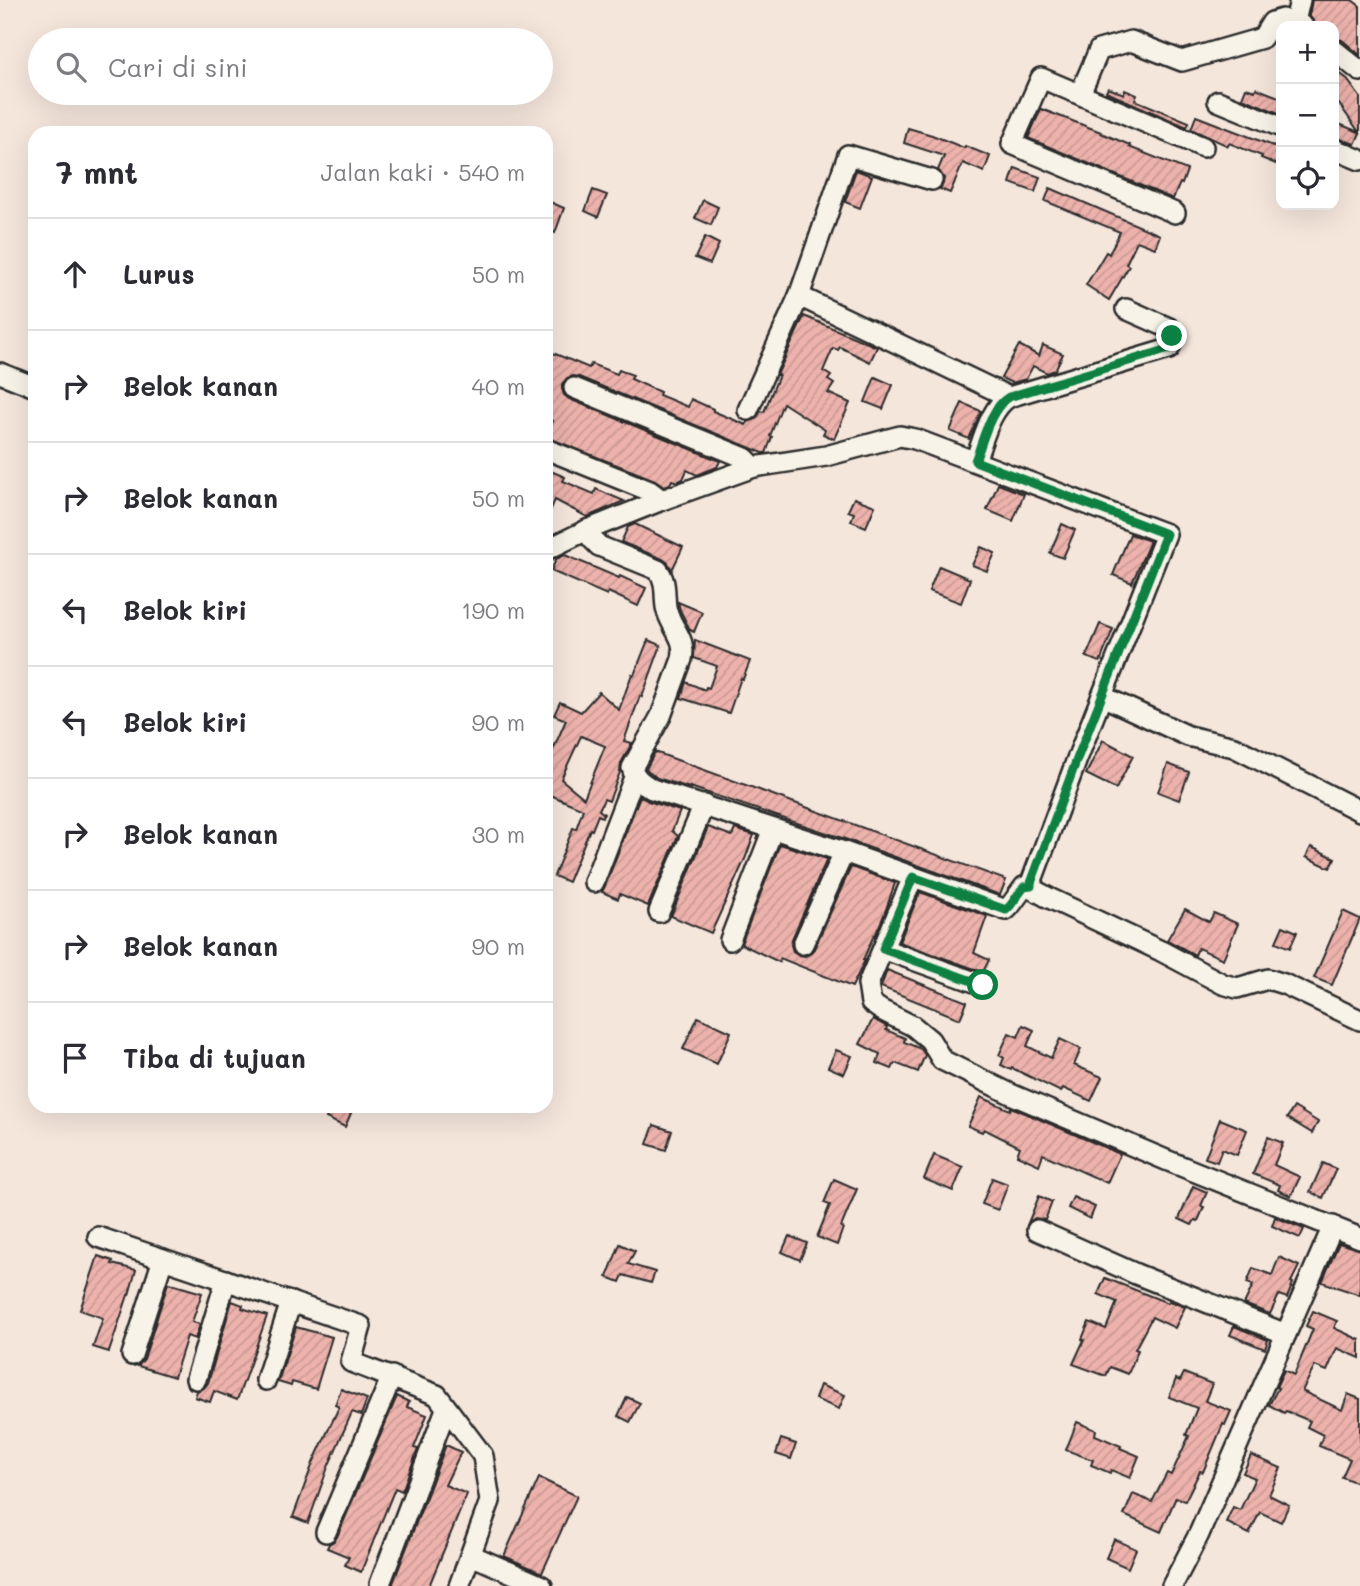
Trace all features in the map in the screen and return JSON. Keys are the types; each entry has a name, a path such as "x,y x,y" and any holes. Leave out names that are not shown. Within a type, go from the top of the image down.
{"street":[{"path":"1299,21 1300,0"},
{"path":"1080,94 1099,50 1131,41 1182,61 1262,38 1272,22 1282,19 1289,21"},
{"path":"1339,54 1360,71"},
{"path":"1175,212 1012,144 1041,78 1203,146"},
{"path":"1218,101 1276,126"},
{"path":"1339,151 1360,160"},
{"path":"748,410 799,296 848,155 932,180"},
{"path":"799,296 1009,397"},
{"path":"975,461 994,412 1001,402 1009,397 1169,349 1172,336 1169,328 1126,309"},
{"path":"0,373 28,384"},
{"path":"574,388 745,458 754,467"},
{"path":"553,547 587,530 754,467 826,456 900,436 975,461 1166,534 1077,759 1031,886"},
{"path":"553,452 650,491 662,500"},
{"path":"587,530 599,546 659,570 664,577 670,622 683,644 682,659 661,716 632,768 642,783 652,789 844,852 1006,910 1024,887 1031,886"},
{"path":"1102,696 1188,736 1234,747 1360,811"},
{"path":"594,882 635,775"},
{"path":"660,912 704,805"},
{"path":"730,940 773,828"},
{"path":"803,944 844,852"},
{"path":"913,877 869,984 871,1003 922,1033 930,1040 942,1060 1013,1095 1360,1238"},
{"path":"1031,886 1047,897 1161,951 1223,984 1237,988 1268,979 1360,1020"},
{"path":"883,949 983,985"},
{"path":"1172,1586 1199,1534 1333,1226"},
{"path":"1037,1230 1136,1274 1286,1334"},
{"path":"98,1237 361,1326 351,1362 437,1395 483,1455 490,1501 459,1586"},
{"path":"132,1355 163,1259"},
{"path":"196,1378 226,1280"},
{"path":"266,1380 291,1302"},
{"path":"326,1532 392,1376"},
{"path":"380,1584 446,1409"},
{"path":"471,1555 542,1586"}],"building":[{"path":"1312,0 1352,0 1360,6 1360,55 1339,39 1339,21 1313,21 1309,16"},
{"path":"1339,73 1360,97 1360,133 1355,144 1339,139 1339,124 1359,132 1339,104"},
{"path":"1108,88 1137,95 1135,100 1189,122 1187,127 1106,92"},
{"path":"1246,88 1255,91 1256,88 1276,96 1276,112 1242,98"},
{"path":"1041,109 1187,170 1173,199 1028,138"},
{"path":"1196,116 1276,147 1276,164 1261,158 1262,156 1229,143 1228,146 1191,129"},
{"path":"908,128 990,156 984,172 963,163 950,193 940,189 944,178 938,170 944,156 904,143"},
{"path":"1015,168 1040,177 1035,192 1010,183"},
{"path":"856,170 872,176 860,208 845,202"},
{"path":"1050,188 1160,235 1155,248 1137,241 1126,264 1129,266 1109,300 1086,285 1106,252 1109,254 1120,232 1045,201"},
{"path":"593,190 607,195 598,217 585,211"},
{"path":"703,200 718,207 711,225 695,218"},
{"path":"553,203 564,208 553,232"},
{"path":"705,237 719,244 710,264 695,258"},
{"path":"804,316 877,347 870,362 840,347 838,350 833,348 823,371 831,376 828,380 834,384 828,393 850,403 834,439 823,434 825,430 783,403 766,453 763,453 573,376 562,384 564,395 569,399 720,461 717,467 697,475 687,470 683,479 677,482 672,480 664,486 553,440 553,353 589,368 591,364 617,374 619,370 633,375 631,379 660,392 659,395 688,407 691,399 746,425 756,419 761,411 764,412 777,375"},
{"path":"1019,345 1039,356 1043,345 1063,354 1055,370 1047,373 1033,366 1026,379 1012,383 1001,378"},
{"path":"875,377 893,385 883,409 865,402"},
{"path":"962,403 981,411 969,439 950,431"},
{"path":"553,472 565,477 563,481 594,494 596,489 624,501 587,517 555,500 553,504"},
{"path":"998,484 1024,494 1013,521 987,510"},
{"path":"854,498 875,506 866,527 851,521 854,513 848,511"},
{"path":"635,524 683,547 672,570 663,559 621,542 628,527"},
{"path":"1062,524 1075,530 1063,558 1050,553"},
{"path":"1130,534 1150,541 1132,583 1113,575"},
{"path":"981,547 995,553 987,571 972,565"},
{"path":"565,555 646,588 638,606 553,572 556,559"},
{"path":"939,566 970,579 961,603 929,591"},
{"path":"678,602 702,612 694,632 690,630"},
{"path":"1100,624 1113,629 1100,662 1086,657"},
{"path":"648,640 661,645 624,741 632,743 621,763 609,801 604,799 599,810 604,814 602,817 598,815 592,830 590,829 568,882 554,876 583,809 553,796 553,750 566,720 554,715 560,702 581,712 599,692 619,710 632,674 634,675","holes":["581,736 605,746 584,798 561,779"]},
{"path":"695,640 750,661 729,713 681,698 686,682 705,690 706,687 709,688 717,666 694,658"},
{"path":"1103,740 1133,756 1116,789 1086,774"},
{"path":"655,752 1006,880 1000,895 848,840 657,778 646,769"},
{"path":"1168,764 1189,772 1179,800 1158,792"},
{"path":"640,796 680,811 672,831 678,836 648,906 620,894 618,899 602,892"},
{"path":"708,827 732,836 735,829 754,835 711,933 671,916"},
{"path":"780,844 827,859 792,939 793,951 799,955 810,954 814,949 851,867 895,883 852,987 780,958 779,962 741,944"},
{"path":"1311,847 1335,858 1330,868 1306,857"},
{"path":"920,892 987,916 974,953 989,960 983,972 899,942"},
{"path":"1185,909 1209,922 1214,913 1238,924 1223,959 1198,948 1195,955 1167,940"},
{"path":"1343,911 1360,919 1332,985 1314,978"},
{"path":"1283,926 1297,932 1290,948 1276,942"},
{"path":"887,970 967,1002 960,1019 881,987"},
{"path":"698,1017 731,1032 717,1064 683,1049"},
{"path":"873,1019 887,1027 886,1030 905,1038 904,1042 921,1049 925,1055 918,1072 895,1063 892,1069 877,1063 880,1054 860,1044"},
{"path":"1023,1025 1034,1030 1027,1046 1051,1058 1060,1039 1081,1049 1074,1065 1102,1077 1091,1101 1063,1088 1061,1092 1001,1065 1004,1058 999,1055 1009,1033 1018,1037"},
{"path":"836,1050 852,1056 844,1074 828,1067"},
{"path":"981,1097 1010,1110 1011,1107 1120,1154 1107,1183 1043,1154 1039,1165 1017,1155 1020,1147 984,1129 982,1132 968,1126"},
{"path":"1294,1107 1318,1122 1312,1133 1287,1118"},
{"path":"328,1113 351,1113 345,1127 326,1118"},
{"path":"1220,1119 1247,1130 1237,1155 1222,1149 1217,1162 1205,1158"},
{"path":"654,1125 672,1131 666,1150 647,1144"},
{"path":"1268,1137 1283,1143 1274,1165 1300,1177 1291,1196 1278,1190 1280,1185 1253,1174"},
{"path":"934,1155 963,1167 953,1191 924,1179"},
{"path":"1323,1163 1336,1169 1323,1198 1310,1192"},
{"path":"992,1178 1008,1184 998,1210 982,1204"},
{"path":"834,1179 857,1189 841,1227 843,1228 837,1245 817,1237 830,1205 824,1203"},
{"path":"1193,1186 1207,1192 1198,1221 1195,1220 1192,1225 1179,1219"},
{"path":"1039,1196 1052,1202 1045,1220 1035,1218 1028,1223"},
{"path":"1073,1197 1095,1207 1090,1219 1068,1208"},
{"path":"1275,1217 1304,1229 1300,1238 1272,1226"},
{"path":"789,1236 807,1243 800,1260 782,1252"},
{"path":"1339,1243 1360,1250 1360,1295 1322,1282"},
{"path":"620,1244 635,1251 628,1264 655,1272 651,1283 623,1275 620,1282 607,1277"},
{"path":"98,1256 113,1261 112,1264 136,1270 109,1352 93,1347 103,1318 80,1310"},
{"path":"1279,1257 1299,1266 1287,1298 1279,1295 1270,1314 1244,1304 1253,1285 1247,1283 1253,1268 1272,1275"},
{"path":"1105,1278 1185,1307 1175,1328 1152,1317 1135,1349 1138,1350 1128,1374 1110,1367 1106,1376 1073,1364 1089,1322 1106,1329 1117,1302 1098,1294"},
{"path":"168,1283 202,1293 192,1322 200,1324 195,1339 187,1336 174,1377 138,1366 144,1359"},
{"path":"232,1301 243,1305 242,1308 267,1316 237,1400 214,1391 210,1402 195,1397 197,1391 208,1383"},
{"path":"1313,1311 1337,1321 1334,1328 1360,1340 1360,1358 1337,1348 1327,1371 1315,1366 1302,1391 1342,1410 1348,1394 1360,1399 1360,1484 1342,1477 1350,1459 1319,1446 1323,1435 1307,1427 1310,1421 1269,1405 1284,1370 1294,1375 1313,1329 1306,1326"},
{"path":"1234,1326 1268,1340 1265,1349 1230,1335"},
{"path":"296,1327 332,1337 316,1389 292,1382 291,1386 278,1382"},
{"path":"1184,1373 1212,1384 1205,1401 1231,1411 1203,1472 1200,1471 1185,1501 1176,1497 1161,1532 1124,1515 1133,1494 1152,1502 1167,1473 1171,1475 1189,1436 1186,1435 1197,1408 1169,1397 1176,1379 1180,1381"},
{"path":"820,1385 845,1395 839,1409 815,1399"},
{"path":"341,1389 367,1399 361,1415 352,1412 308,1523 293,1517 313,1463 339,1407 335,1405"},
{"path":"397,1396 409,1402 407,1407 427,1415 402,1491 395,1488 361,1572 345,1565 349,1557 327,1548 337,1537"},
{"path":"627,1397 640,1403 630,1422 618,1416"},
{"path":"1077,1422 1096,1430 1095,1435 1139,1456 1130,1478 1091,1465 1093,1460 1066,1450"},
{"path":"781,1439 796,1444 791,1459 776,1454"},
{"path":"446,1445 461,1452 445,1485 467,1494 429,1586 392,1586"},
{"path":"1251,1455 1281,1468 1269,1495 1289,1505 1281,1522 1260,1512 1249,1534 1226,1522 1233,1507 1240,1510 1255,1478 1243,1473"},
{"path":"539,1478 577,1496 542,1573 504,1556"},
{"path":"1114,1539 1136,1549 1128,1568 1106,1558"}],"route":[{"path":"983,985 883,949 913,877 1006,910 1024,887 1031,886 1077,759 1166,534 975,461 994,412 1001,402 1009,397 1169,349 1172,336"}]}
